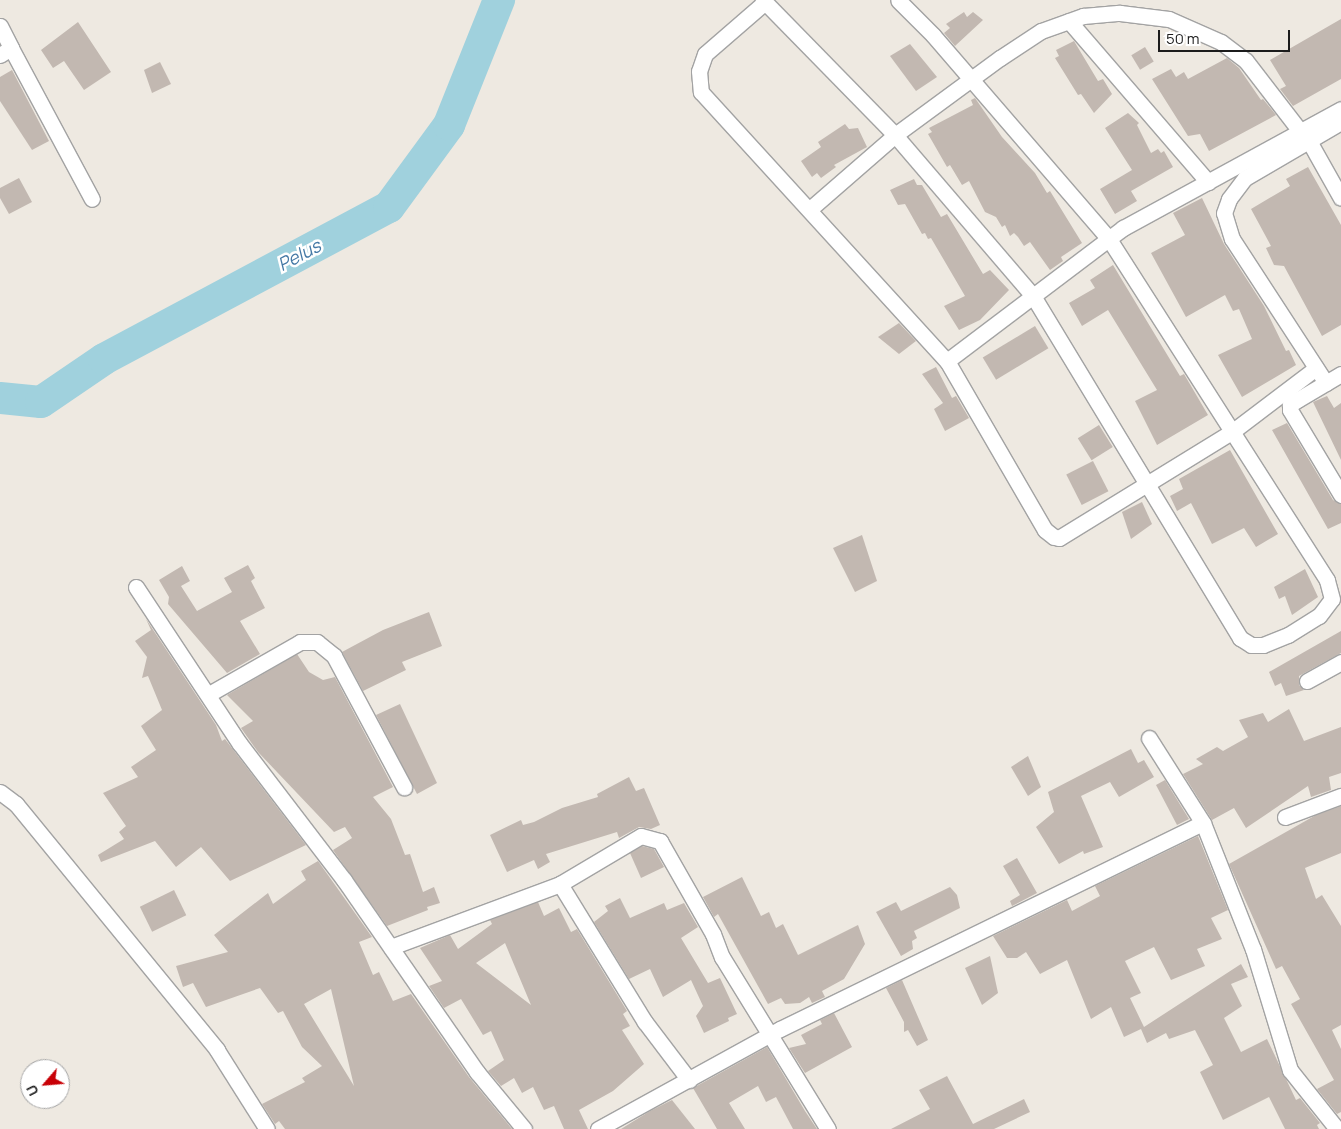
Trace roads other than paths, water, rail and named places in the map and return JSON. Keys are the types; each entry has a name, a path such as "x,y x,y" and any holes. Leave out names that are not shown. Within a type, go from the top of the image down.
{"street":[{"path":"898,0 971,79 1109,239 1233,431 1327,580 1332,599 1326,610 1288,635 1263,645 1252,645 1240,638 1149,483 1033,296 895,135 764,1 705,54 699,72 701,92 947,361 1045,530 1054,537 1059,538 1149,483 1233,431 1316,368"},
{"path":"810,209 895,135 971,79 1041,31 1083,16 1120,13 1170,19 1192,27 1221,42 1246,61 1305,136 1341,198"},
{"path":"1068,21 1208,182"},
{"path":"0,26 5,51 92,199"},
{"path":"1326,383 1232,239 1224,213 1229,199 1245,178 1341,109"},
{"path":"947,361 1109,239 1208,182 1305,136 1341,122"},
{"path":"1341,374 1290,405 1290,410 1341,495"},
{"path":"136,587 209,694 240,744 344,880 477,1072 524,1129"},
{"path":"209,694 293,645 317,642 334,656 404,787"},
{"path":"1306,681 1341,662"},
{"path":"1149,738 1203,823 1253,949 1290,1070 1337,1129"},
{"path":"0,792 16,804 217,1050 267,1129"},
{"path":"1285,817 1341,796"},
{"path":"598,1129 770,1034 1203,823"},
{"path":"391,947 560,884 641,836 660,841 713,934 722,957 828,1129"},
{"path":"560,884 645,1022 689,1080"}],"waterway":[{"name":"Pelus","path":"0,398 41,402 104,359 389,207 449,125 499,0"}]}
